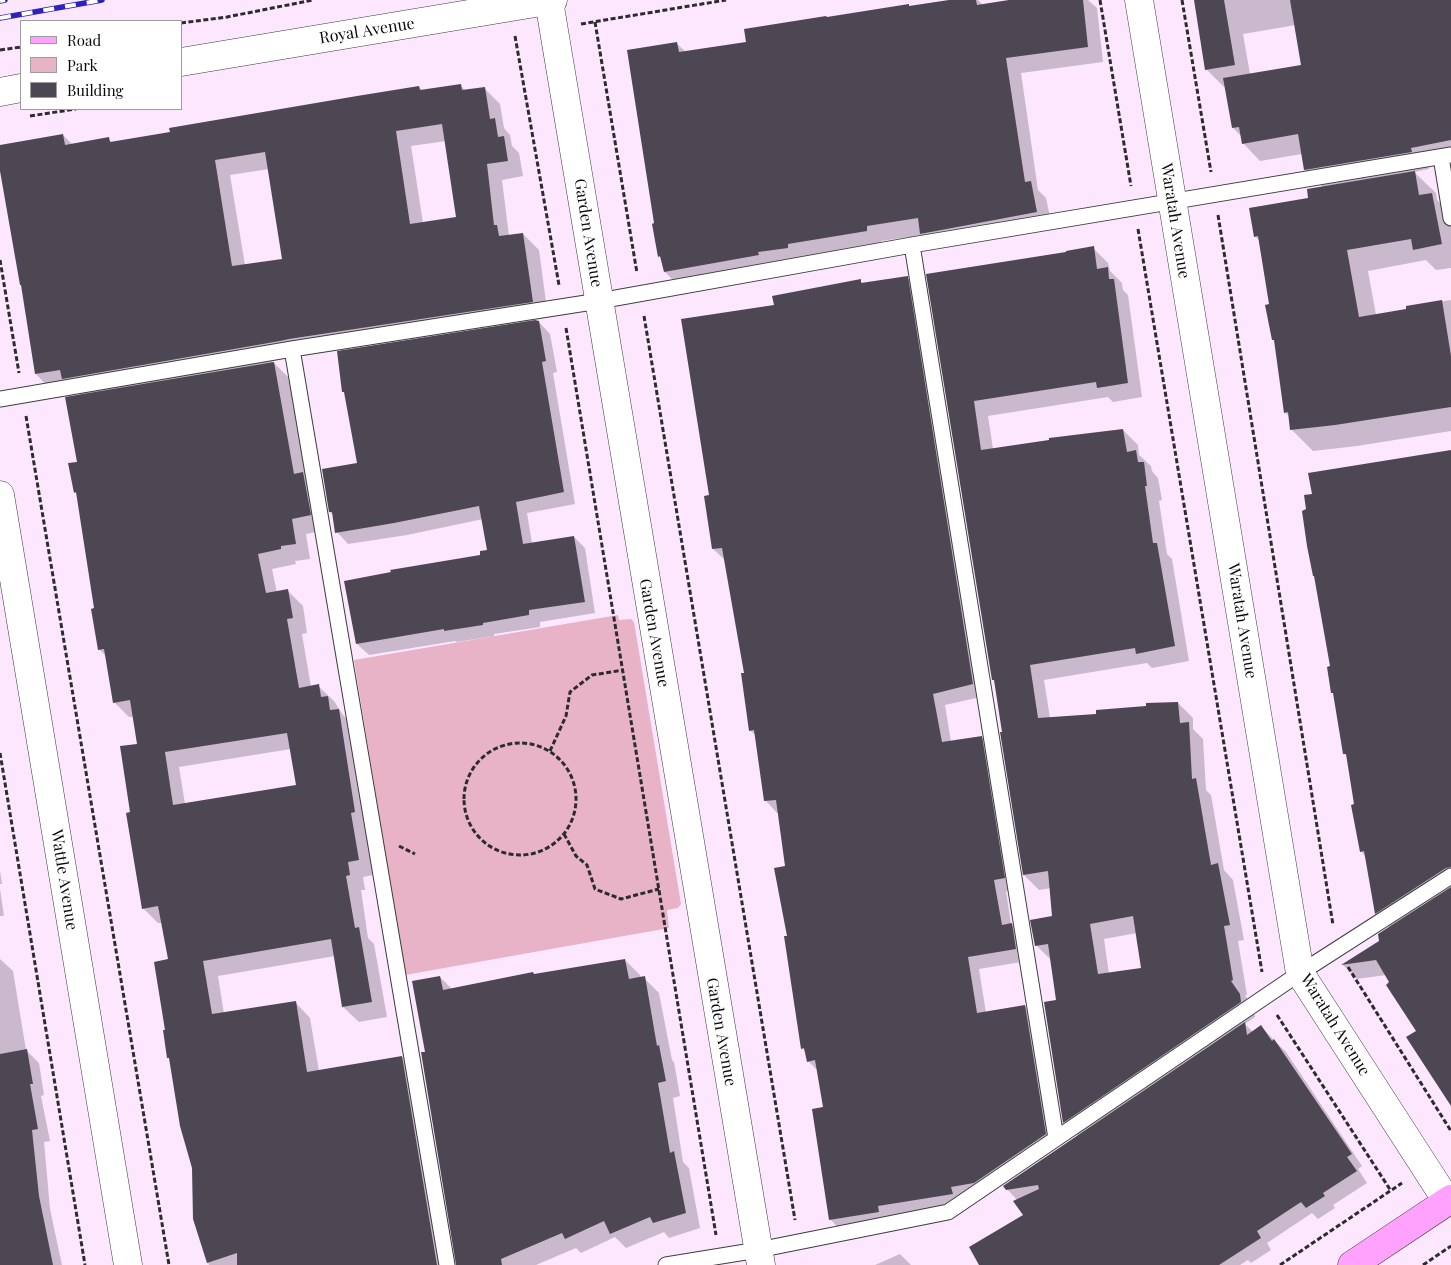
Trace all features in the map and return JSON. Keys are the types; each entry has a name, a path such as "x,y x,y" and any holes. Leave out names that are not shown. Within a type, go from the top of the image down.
{"main road":[{"path":"1360,1262 1449,1200"}],"street":[{"name":"Royal Avenue","path":"182,62 551,0"},
{"name":"Garden Avenue","path":"551,0 599,301 759,1258"},
{"name":"Waratah Avenue","path":"1139,0 1300,973 1426,1168 1449,1200"},
{"path":"0,92 20,88"},
{"name":"Wattle Avenue","path":"0,496 128,1265"}],"lane":[{"path":"0,399 292,349 599,301 912,245 1446,156 1451,218"},
{"path":"912,245 1056,1138"},
{"path":"292,349 447,1265"},
{"path":"666,1265 720,1256 759,1258 799,1242 948,1212 1300,973 1451,876"}],"path":[{"path":"182,23 227,17 314,0"},
{"path":"1182,0 1337,950 1451,1132"},
{"path":"595,22 799,1242"},
{"path":"515,36 624,670 720,1256"},
{"path":"0,50 20,47"},
{"path":"28,117 70,110"},
{"path":"0,260 169,1265"},
{"path":"550,751 566,716 570,692 592,675 624,670"},
{"path":"512,743 532,744 550,751 565,764 575,786 576,806 571,824 558,840 542,851 524,855 511,855 492,848 477,836 467,818 464,799 467,780 478,761 494,749 512,743"},
{"path":"0,753 85,1265"},
{"path":"564,834 576,856 587,866 595,889 621,899 659,889"},
{"path":"1280,1265 1426,1168"},
{"path":"1423,1265 1451,1246"}],"green space":[{"path":"618,615 619,620 631,619 634,622 681,904 678,908 667,910 669,928 405,975 354,660"}],"building":[{"path":"949,0 976,0 977,5 1009,0 1083,0 1088,47 1006,58 1025,182 1031,181 1037,212 920,234 918,218 867,226 867,231 788,244 788,248 758,252 759,255 664,272 660,256 658,257 652,224 654,223 627,50 677,42 679,52 746,42 744,29 909,4 909,6"},
{"path":"1194,0 1224,0 1235,65 1205,70"},
{"path":"1290,0 1451,0 1451,140 1411,148 1412,152 1304,170 1298,134 1242,144 1239,127 1232,128 1223,78 1301,65"},
{"path":"461,84 462,90 485,87 490,119 495,118 498,137 504,136 508,161 487,164 494,225 497,225 499,236 523,233 533,302 289,339 62,379 60,370 35,374 0,171 0,145 63,134 65,145 109,137 110,142 170,132 169,128 357,96 419,86 420,90","holes":["442,124 456,217 410,224 396,131","265,152 282,259 232,266 215,160"]},
{"path":"1415,171 1419,195 1432,193 1442,244 1413,250 1411,239 1347,250 1359,317 1406,309 1406,306 1442,300 1451,356 1451,407 1290,430 1288,412 1284,413 1274,340 1272,340 1265,305 1269,304 1258,236 1254,237 1249,208 1308,198 1307,189"},
{"path":"1094,246 1097,269 1108,267 1109,279 1114,279 1128,383 1097,388 1096,382 974,401 981,450 1049,440 1049,438 1123,429 1127,452 1136,450 1138,462 1144,462 1147,486 1145,486 1153,543 1157,543 1175,646 1136,654 1135,648 1030,665 1038,718 1096,714 1096,710 1146,706 1146,703 1178,702 1180,723 1189,722 1192,779 1196,778 1211,865 1218,863 1230,925 1224,926 1233,980 1231,981 1240,994 1241,1002 1063,1123 1044,1002 1056,1000 1048,944 1035,946 1030,920 1052,916 1048,871 1023,875 1000,732 1002,732 994,680 992,680 926,274","holes":["1133,916 1141,968 1098,974 1090,924"]},
{"path":"908,276 973,684 933,694 942,742 982,736 1005,878 994,880 1002,925 1012,923 1016,949 968,957 977,1013 1025,1005 1046,1134 974,1183 951,1187 953,1194 878,1206 879,1212 829,1220 812,1109 823,1107 815,1060 807,1062 804,1048 801,1049 784,936 787,936 774,868 785,866 776,800 764,801 754,730 749,731 741,673 744,673 722,548 712,549 704,496 709,495 681,319 774,305 772,296 861,279 861,283"},
{"path":"535,320 539,321 546,361 542,362 564,492 516,502 523,544 574,536 585,602 529,610 529,615 483,623 483,625 444,631 444,629 356,644 344,581 391,572 390,570 480,555 480,551 487,550 479,506 335,533 332,512 329,512 322,469 357,463 344,392 342,392 337,351"},
{"path":"274,362 294,474 303,472 311,515 292,519 296,544 281,546 281,549 258,554 266,593 288,589 293,618 287,619 299,688 319,684 321,697 328,696 330,710 339,709 355,812 351,813 359,860 348,862 350,875 346,876 355,928 359,927 372,1002 342,1007 331,939 203,961 212,1014 296,1001 307,1072 402,1056 437,1265 237,1265 237,1253 207,1263 193,1219 192,1168 180,1126 169,1058 167,1058 163,1030 165,1030 154,962 168,959 158,906 142,909 126,813 130,812 120,746 137,744 130,700 113,703 104,649 98,650 91,609 94,608 76,492 74,493 68,463 77,462 65,397","holes":["287,733 296,785 173,805 165,752"]},
{"path":"1451,450 1451,867 1446,868 1375,914 1364,851 1360,852 1351,805 1354,804 1346,754 1343,754 1333,693 1331,693 1327,667 1330,666 1302,511 1306,509 1304,495 1312,494 1308,473"},
{"path":"1451,887 1451,1106 1406,1037 1416,1031 1386,985 1389,982 1376,960 1341,965 1379,941 1378,934"},
{"path":"625,959 629,979 645,976 657,1046 659,1045 666,1081 658,1083 670,1153 674,1151 686,1213 653,1223 650,1217 610,1234 604,1221 565,1239 562,1233 501,1259 502,1265 456,1265 421,1052 425,1052 412,981 440,976 443,990 533,972 534,974"},
{"path":"1245,1022 1247,1035 1261,1025 1272,1041 1274,1039 1352,1154 1347,1157 1357,1171 1323,1193 1325,1196 1306,1208 1301,1202 1257,1231 1261,1238 1219,1265 979,1265 969,1247 1023,1215 1013,1201 1039,1189 1038,1185 1006,1190 1003,1186"},
{"path":"27,1049 33,1084 30,1084 38,1129 32,1130 39,1196 53,1265 0,1265 0,1054"}],"railway":[{"path":"0,1 5,0"},
{"path":"0,18 102,0"}]}
